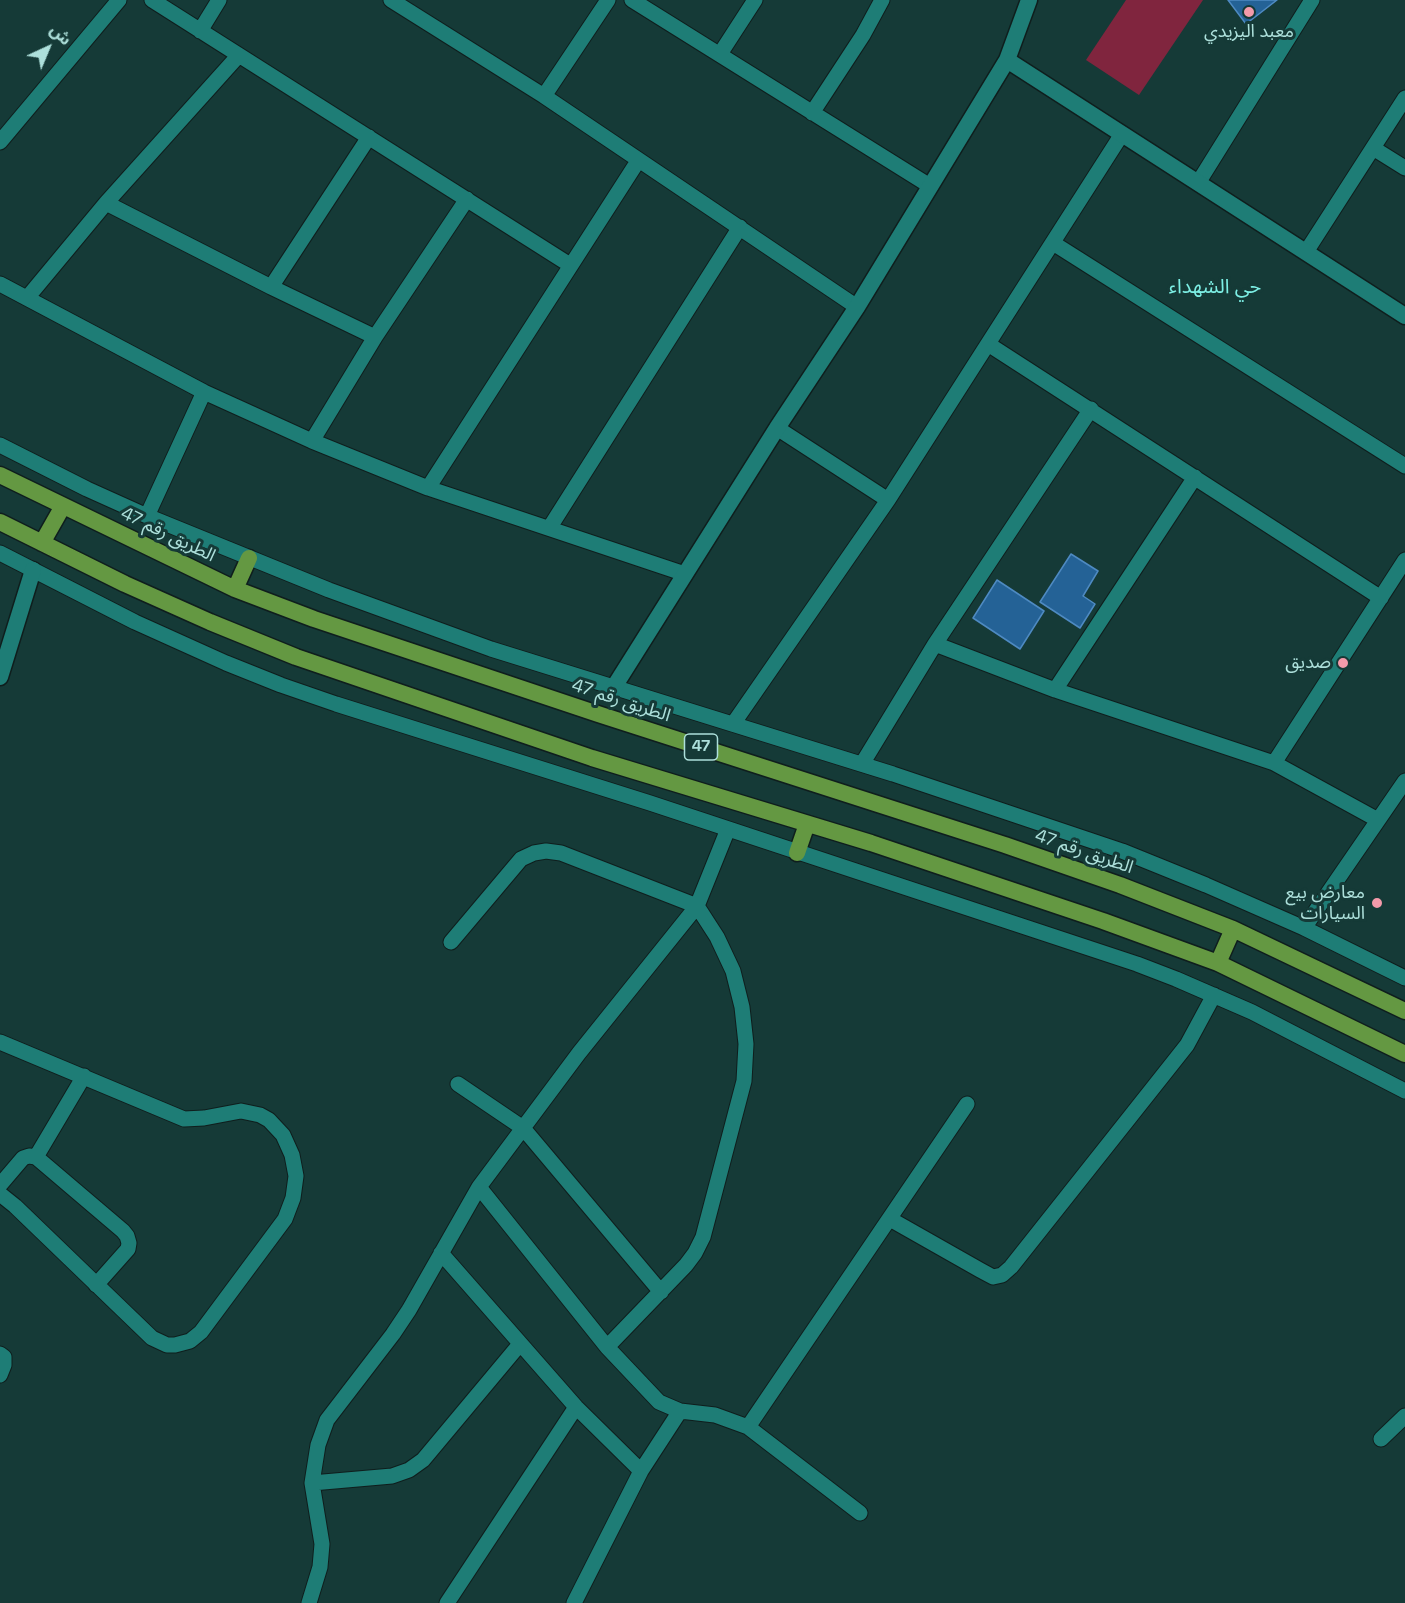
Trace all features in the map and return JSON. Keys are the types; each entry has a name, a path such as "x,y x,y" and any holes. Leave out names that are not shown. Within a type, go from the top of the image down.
{"highway":[{"name":"الطريق رقم 47","path":"0,475 235,589 314,619 588,711 1005,845 1120,885 1233,929 1405,1011"},
{"path":"42,543 63,506"},
{"name":"47","path":"0,522 125,584 296,657 592,758 987,881 1218,963 1405,1054"},
{"path":"235,589 249,558"},
{"path":"797,853 807,824"},
{"path":"1218,963 1233,929"}],"street":[{"path":"0,142 119,0"},
{"path":"152,0 570,265"},
{"path":"200,31 219,0"},
{"path":"392,0 544,96 857,307"},
{"path":"544,96 608,0"},
{"path":"632,0 930,186"},
{"path":"720,54 754,0"},
{"path":"812,114 863,35 882,0"},
{"path":"614,687 777,428 857,307 1007,60 1029,0"},
{"path":"1198,183 1312,0"},
{"path":"27,298 106,203 239,55"},
{"path":"1007,60 1405,316"},
{"path":"1306,252 1405,98"},
{"path":"733,724 888,500 1122,134"},
{"path":"271,287 369,137"},
{"path":"1373,148 1405,168"},
{"path":"428,488 638,161"},
{"path":"312,441 375,337 467,199"},
{"path":"106,203 375,337"},
{"path":"550,527 740,227"},
{"path":"1053,243 1405,466"},
{"path":"0,284 204,392 312,441 428,488 685,574"},
{"path":"988,344 1381,598"},
{"path":"147,516 204,392"},
{"path":"862,764 935,644 1091,409"},
{"path":"777,428 888,500"},
{"path":"0,445 147,516 249,558 480,645 862,764 1122,852 1206,885 1304,928 1405,978"},
{"path":"1055,690 1195,477"},
{"path":"0,553 171,639 280,685 1137,964 1214,995 1405,1091"},
{"path":"1274,763 1405,560"},
{"path":"0,677 33,570"},
{"path":"935,644 1055,690 1274,763 1378,820"},
{"path":"1304,928 1404,784"},
{"path":"309,1603 320,1567 322,1544 312,1483 318,1445 327,1420 393,1334 479,1187 697,906 728,829"},
{"path":"451,942 520,859 534,853 561,853 697,906 717,937 733,971 742,1007 746,1044 744,1081 703,1237 691,1259 607,1347"},
{"path":"890,1219 980,1270 993,1276 1002,1275 1182,1052 1214,995"},
{"path":"0,1042 184,1119 241,1111 260,1115 269,1120 283,1135 292,1155 296,1176 293,1198 285,1219 201,1332 183,1344 167,1345 152,1338 0,1194"},
{"path":"36,1157 84,1076"},
{"path":"458,1084 523,1128 661,1292"},
{"path":"748,1427 967,1104"},
{"path":"0,1185 23,1158 36,1157 128,1236 128,1249 96,1285"},
{"path":"479,1187 607,1347 659,1402 680,1411 715,1415 748,1427 860,1513"},
{"path":"441,1253 576,1407 641,1471"},
{"path":"312,1483 392,1476 409,1470 423,1460 520,1344"},
{"path":"0,1354 4,1358 4,1365 0,1375"},
{"path":"447,1603 576,1407"},
{"path":"574,1603 641,1471 680,1411"},
{"path":"1381,1439 1405,1416"}],"shaded area":[{"path":"1126,0 1203,0 1139,95 1086,60"}],"building":[{"name":"معبد اليزيدي","path":"1228,0 1277,0 1246,24"},
{"path":"1071,554 1098,571 1083,596 1095,604 1080,628 1040,602"},
{"path":"997,580 1044,611 1020,649 973,618"}],"place":[{"name":"معبد اليزيدي","path":"1249,12"},
{"name":"صديق","path":"1343,663"},
{"name":"معارض بيع السيارات","path":"1377,903"}],"district":[{"name":"حي الشهداء","path":"1215,288"}]}
